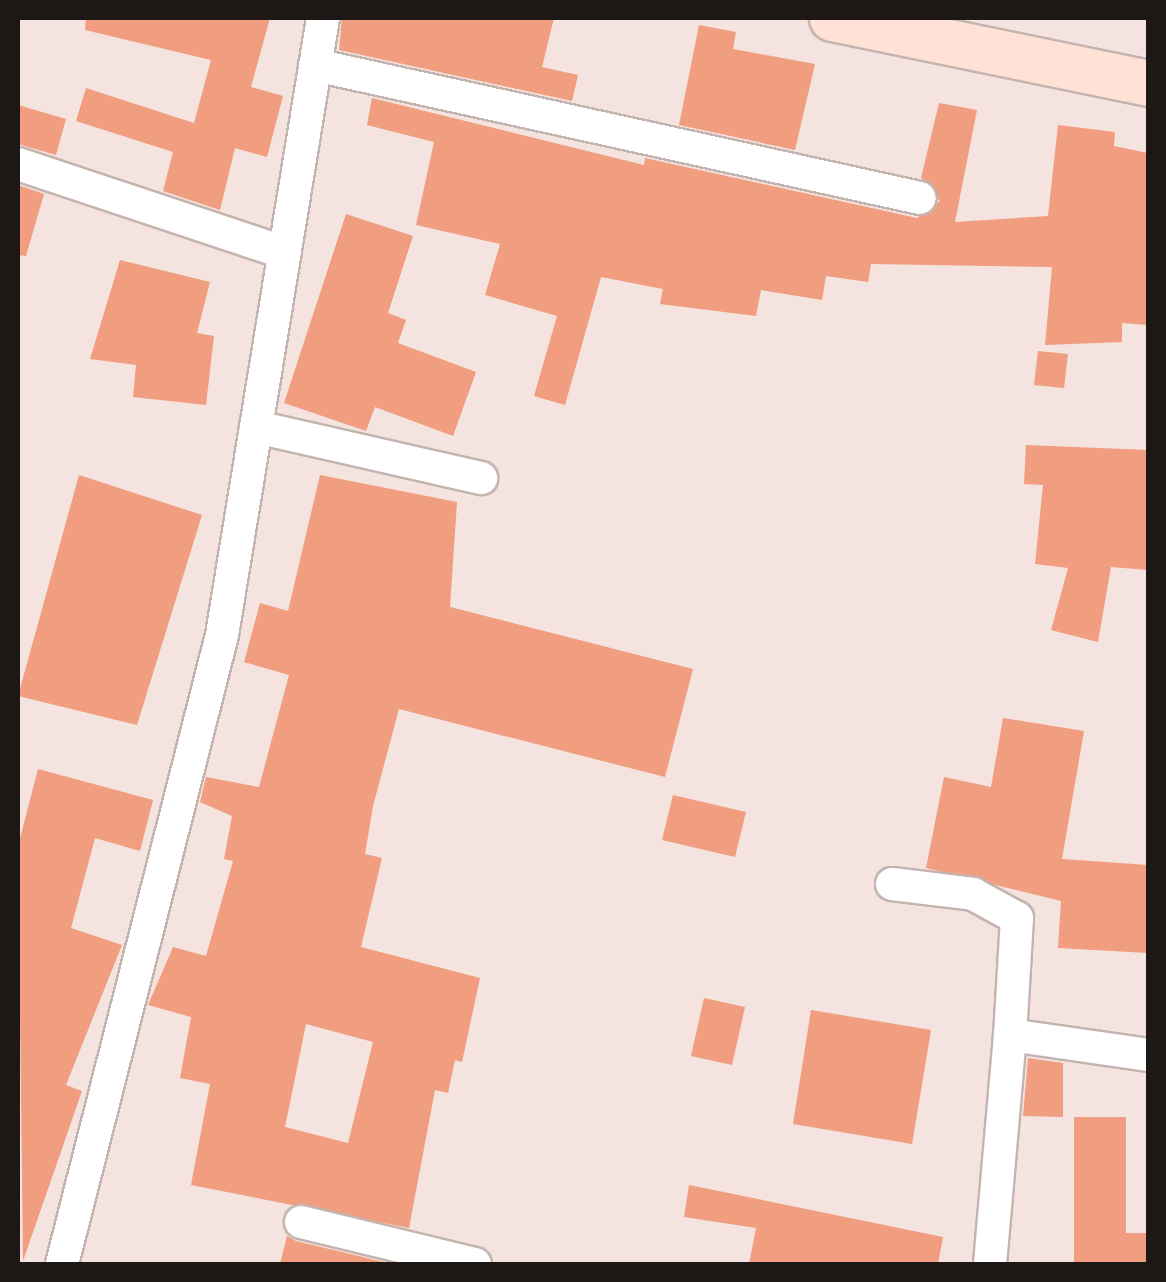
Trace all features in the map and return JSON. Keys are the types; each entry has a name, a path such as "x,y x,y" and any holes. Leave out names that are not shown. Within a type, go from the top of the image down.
{"main road":[{"path":"832,18 1148,82"}],"street":[{"path":"62,1264 222,635 322,18"},
{"path":"315,65 920,198"},
{"path":"18,164 285,253"},
{"path":"256,427 482,478"},
{"path":"892,884 973,894 1017,918 990,1264"},
{"path":"1010,1036 1148,1055"},
{"path":"301,1222 475,1264"}],"building":[{"path":"86,18 270,18 251,87 283,96 267,157 235,148 220,210 163,191 173,152 76,121 86,88 194,123 211,60 85,30"},
{"path":"342,18 554,18 542,67 578,75 572,101 339,50"},
{"path":"699,25 736,32 733,49 815,64 795,150 679,125"},
{"path":"372,98 644,165 645,158 917,218 940,201 921,178 939,103 977,110 955,222 1048,216 1058,125 1115,132 1114,146 1148,153 1148,325 1122,323 1122,342 1045,345 1052,267 871,264 868,282 826,276 822,300 761,290 756,316 660,304 663,289 601,277 565,405 534,396 557,316 485,295 500,244 416,225 434,142 367,125"},
{"path":"18,105 66,119 56,155 18,144"},
{"path":"18,185 44,194 26,256 18,255"},
{"path":"346,214 413,236 388,313 406,320 398,343 476,372 453,436 375,407 366,431 284,403"},
{"path":"120,260 210,282 197,333 214,336 206,405 133,397 136,365 90,359"},
{"path":"1038,351 1068,354 1064,388 1034,385"},
{"path":"1026,445 1148,450 1148,570 1111,567 1098,642 1051,630 1068,568 1035,564 1043,485 1024,484"},
{"path":"79,475 202,515 137,725 18,696"},
{"path":"320,475 457,502 450,607 693,669 665,777 399,709 373,806 365,854 382,858 361,947 480,978 462,1062 455,1060 448,1093 435,1090 409,1228 191,1185 210,1084 180,1078 191,1017 148,1005 173,947 206,956 233,861 224,859 232,816 200,802 206,777 259,787 289,675 244,662 260,603 288,611","holes":["306,1024 373,1042 348,1143 285,1127"]},
{"path":"1003,718 1084,731 1062,859 1148,865 1148,953 1058,948 1061,901 926,868 944,777 991,787"},
{"path":"38,769 153,800 140,851 95,838 71,928 122,945 66,1085 82,1091 23,1261 18,846"},
{"path":"673,795 746,812 735,857 662,840"},
{"path":"704,998 745,1007 732,1065 691,1056"},
{"path":"811,1010 931,1030 912,1144 793,1124"},
{"path":"1028,1058 1063,1063 1063,1117 1023,1116"},
{"path":"1074,1117 1126,1117 1126,1233 1148,1233 1148,1264 1074,1264"},
{"path":"689,1185 943,1237 938,1264 749,1264 756,1228 684,1217"},
{"path":"287,1236 296,1241 392,1264 280,1264"}]}
